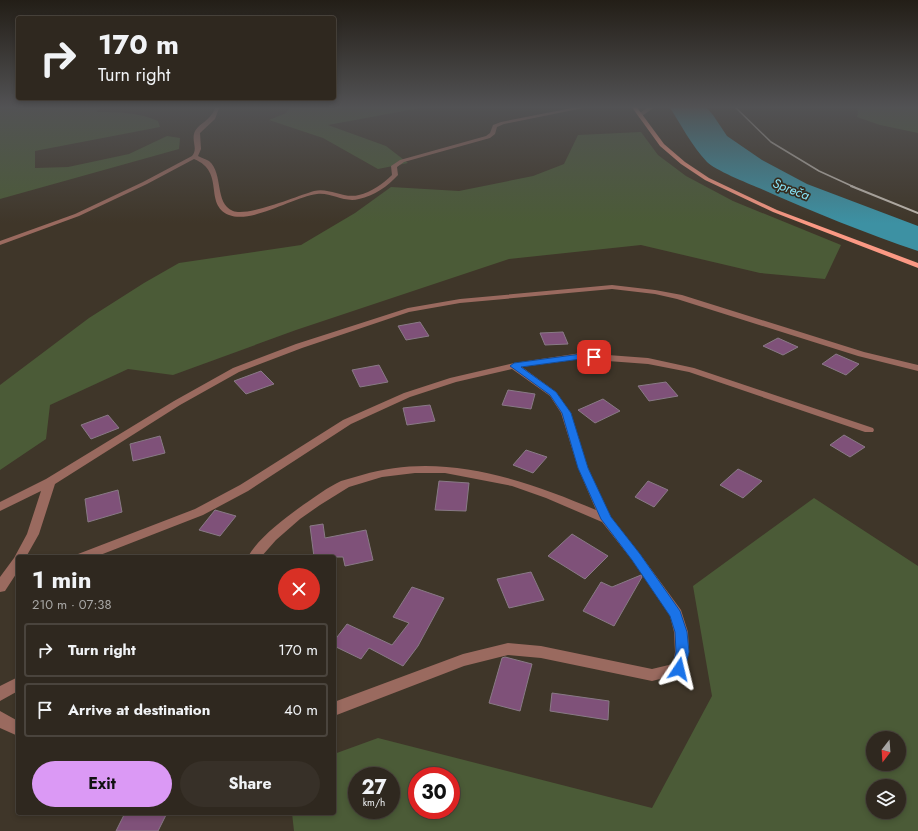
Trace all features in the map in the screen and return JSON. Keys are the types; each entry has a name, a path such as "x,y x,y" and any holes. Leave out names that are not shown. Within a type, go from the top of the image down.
{"main road":[{"path":"662,145 683,163 707,179 775,211 918,266"}],"street":[{"path":"0,244 84,212 145,183 194,157 199,149 198,145"},
{"path":"194,157 205,160 214,171 219,201 228,212 238,215 246,215 317,192 326,192 344,198 360,197 390,180 395,175 394,166 402,161 460,145"},
{"path":"0,507 50,482 177,403 236,370 299,346 382,318 408,310 460,301 612,287 655,292 679,297 861,354 918,368"},
{"path":"87,555 199,512 244,488 347,422 407,395 453,380 514,366 581,356 648,360 691,370 869,430"},
{"path":"336,709 462,660 508,650 541,652 652,675 679,669 682,652 681,632 676,614 636,557 606,519 583,468 566,413 553,394 514,366"},
{"path":"256,555 272,537 296,516 345,484 381,473 415,469 445,470 514,483 550,495 606,519"},
{"path":"21,555 33,534 50,482"},
{"path":"0,586 16,567"},
{"path":"0,694 16,684"},
{"path":"0,718 7,724 16,728"}],"green space":[{"path":"0,145 67,145 35,151 35,168 68,167 129,154 148,145 179,145 179,149 0,199"},
{"path":"335,145 383,145 408,163 378,169"},
{"path":"573,145 650,145 658,155 686,176 733,201 841,245 825,279 760,273 641,245 509,259 296,330 173,375 128,369 50,405 46,439 0,470 0,385 89,318 179,263 301,245 355,213 391,187 459,191 533,176 564,164"},
{"path":"814,498 918,566 918,831 294,831 292,815 336,815 336,753 378,738 652,808 712,696 693,586"}],"water":[{"name":"Spreča","path":"693,145 740,145 762,160 807,184 918,226 918,251 878,237 739,180 711,165"}],"building":[{"path":"420,322 429,336 406,340 398,326"},
{"path":"563,332 568,344 545,345 540,333"},
{"path":"778,338 798,347 783,355 763,346"},
{"path":"836,354 859,364 846,375 822,364"},
{"path":"379,365 388,382 360,387 352,370"},
{"path":"261,371 274,384 246,394 234,381"},
{"path":"666,382 678,396 649,401 638,386"},
{"path":"508,390 535,394 531,409 502,405"},
{"path":"603,399 620,411 595,423 578,410"},
{"path":"430,405 435,421 407,425 403,408"},
{"path":"108,415 119,428 91,439 81,425"},
{"path":"844,435 865,447 850,457 830,445"},
{"path":"160,436 165,453 133,461 130,444"},
{"path":"526,450 547,457 533,473 513,465"},
{"path":"738,469 762,481 743,498 720,485"},
{"path":"439,481 469,483 466,511 435,510"},
{"path":"648,481 668,490 654,507 635,497"},
{"path":"118,490 122,512 88,522 85,499"},
{"path":"215,510 236,516 220,536 199,530"},
{"path":"323,524 325,538 366,530 373,560 345,566 343,557 336,557 336,555 314,555 310,526"},
{"path":"572,534 608,556 585,579 548,556"},
{"path":"531,572 544,600 509,608 497,579"},
{"path":"641,575 642,577 614,626 583,611 601,582 612,587"},
{"path":"412,587 444,598 418,646 403,666 369,648 361,659 336,647 336,638 347,624 392,645 409,623 393,617"},
{"path":"505,657 532,664 520,711 489,703 502,658"},
{"path":"552,693 609,701 608,720 550,711"},
{"path":"124,815 166,815 158,831 116,831"}],"railway":[{"path":"776,145 819,171 854,187"},
{"path":"851,186 918,213"}],"route":[{"path":"594,357 581,356 514,366 553,394 566,413 583,468 606,519 636,557 676,614 681,632 682,652 679,669"}]}
